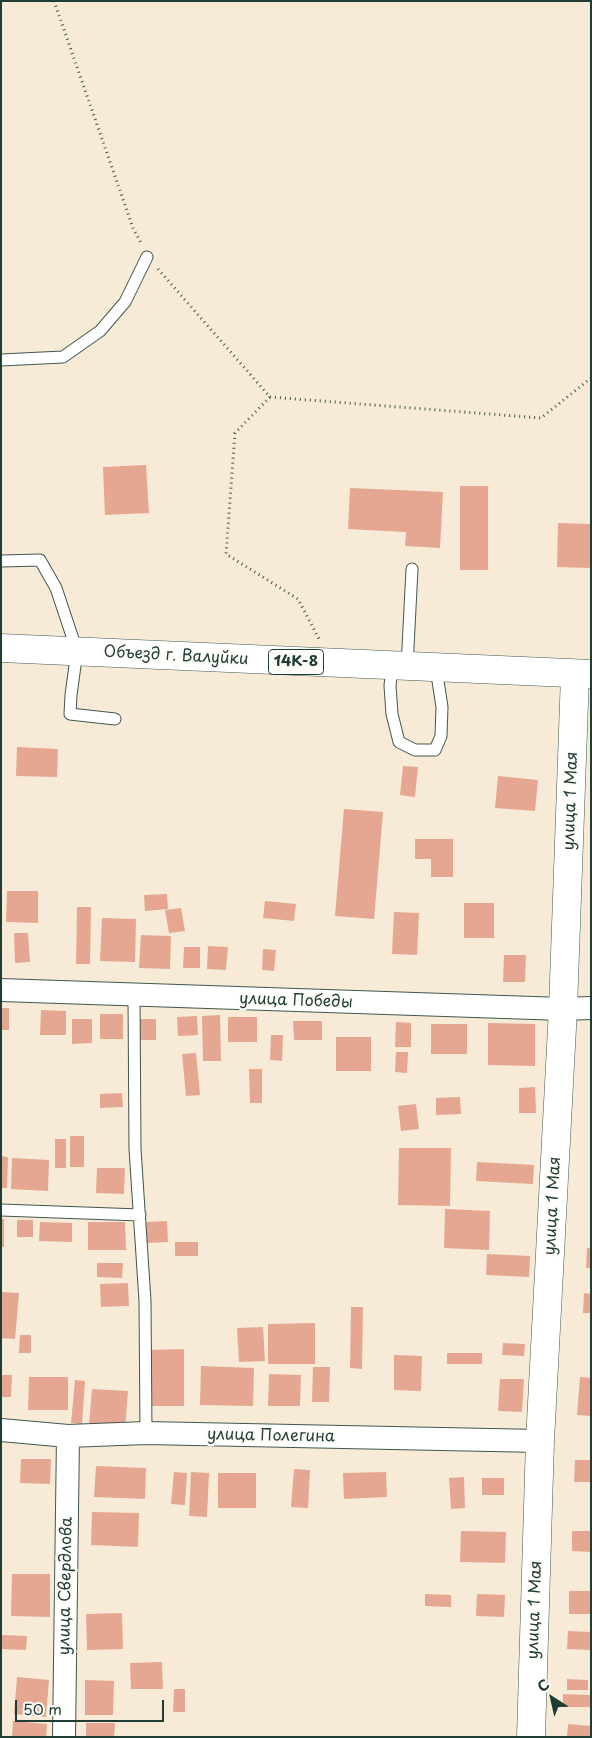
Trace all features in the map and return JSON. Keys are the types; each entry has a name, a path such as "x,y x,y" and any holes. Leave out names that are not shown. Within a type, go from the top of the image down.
{"main road":[{"name":"Объезд г. Валуйки","path":"1,648 583,674"},
{"name":"улица 1 Мая","path":"530,1737 540,1441 583,674"}],"street":[{"name":"улица Победы","path":"1,990 134,996 563,1009 591,1008"},
{"name":"улица Полегина","path":"1,1430 68,1436 146,1433 540,1441"},
{"name":"улица Свердлова","path":"64,1737 68,1436"}],"lane":[{"path":"1,360 63,357 100,331 125,302 148,257"},
{"path":"1,560 40,560 56,588 77,651 70,714 115,719"},
{"path":"412,569 399,666 390,686 392,714 399,742 415,750 435,750 441,736 442,707 436,668"},
{"path":"134,996 136,1148 145,1301 146,1433"},
{"path":"1,1210 140,1216"}],"path":[{"path":"54,1 133,228 148,257 270,397 541,418 591,378"},
{"path":"270,397 235,433 226,554 298,599 332,663"}],"building":[{"path":"146,465 149,513 105,515 103,467"},
{"path":"460,486 488,486 488,570 460,570"},
{"path":"350,488 443,492 440,548 405,546 406,532 348,529"},
{"path":"558,523 591,524 591,568 557,567"},
{"path":"17,747 58,749 57,777 16,776"},
{"path":"403,766 418,767 415,797 400,795"},
{"path":"498,776 538,780 535,811 495,808"},
{"path":"344,809 383,812 374,919 335,916"},
{"path":"415,839 453,839 453,877 431,877 431,859 415,859"},
{"path":"7,891 38,891 38,923 6,922"},
{"path":"167,894 168,909 145,911 144,895"},
{"path":"265,901 296,904 294,921 263,918"},
{"path":"464,903 494,903 494,938 464,938"},
{"path":"77,907 91,907 90,964 76,964"},
{"path":"181,908 185,931 169,933 165,910"},
{"path":"394,912 419,913 417,955 392,954"},
{"path":"102,918 136,919 135,962 100,961"},
{"path":"14,933 28,933 30,962 15,963"},
{"path":"141,935 171,936 170,969 139,968"},
{"path":"208,946 228,947 226,970 207,969"},
{"path":"184,947 200,947 200,968 183,968"},
{"path":"263,949 276,950 274,971 262,970"},
{"path":"504,955 526,955 525,982 503,982"},
{"path":"1,1008 9,1008 9,1030 1,1030"},
{"path":"41,1010 66,1011 66,1035 40,1035"},
{"path":"100,1014 123,1014 123,1039 100,1039"},
{"path":"220,1015 221,1061 203,1061 202,1016"},
{"path":"197,1016 198,1035 178,1036 177,1017"},
{"path":"228,1017 257,1017 257,1042 228,1042"},
{"path":"72,1019 92,1019 92,1043 72,1044"},
{"path":"136,1019 156,1019 156,1040 136,1040"},
{"path":"293,1021 322,1021 322,1040 294,1040"},
{"path":"396,1022 411,1023 411,1047 395,1047"},
{"path":"488,1023 535,1024 535,1066 488,1065"},
{"path":"431,1024 467,1024 467,1054 431,1054"},
{"path":"271,1035 283,1035 282,1061 270,1060"},
{"path":"336,1037 371,1037 371,1071 336,1071"},
{"path":"396,1052 408,1052 407,1073 395,1072"},
{"path":"196,1053 200,1095 186,1096 182,1054"},
{"path":"249,1069 262,1069 262,1103 250,1103"},
{"path":"535,1087 536,1113 519,1113 519,1088"},
{"path":"122,1093 123,1107 100,1108 100,1094"},
{"path":"460,1097 461,1114 436,1115 436,1098"},
{"path":"416,1104 419,1129 401,1131 398,1106"},
{"path":"70,1136 84,1136 84,1167 70,1167"},
{"path":"55,1139 66,1139 66,1168 55,1168"},
{"path":"399,1148 451,1148 450,1206 398,1205"},
{"path":"1,1156 8,1157 7,1188 1,1188"},
{"path":"12,1158 49,1160 48,1191 11,1189"},
{"path":"477,1162 534,1165 533,1184 476,1181"},
{"path":"97,1168 125,1168 124,1194 96,1193"},
{"path":"445,1209 490,1211 489,1250 444,1248"},
{"path":"1,1219 4,1219 4,1247 1,1247"},
{"path":"17,1220 33,1220 33,1237 17,1237"},
{"path":"167,1221 168,1242 147,1243 146,1222"},
{"path":"40,1222 72,1223 72,1242 39,1241"},
{"path":"88,1222 125,1222 126,1250 88,1250"},
{"path":"175,1242 198,1242 198,1256 175,1256"},
{"path":"587,1248 591,1248 591,1268 586,1268"},
{"path":"487,1254 530,1256 529,1277 486,1275"},
{"path":"97,1263 123,1263 122,1278 97,1277"},
{"path":"128,1283 129,1306 101,1307 100,1284"},
{"path":"1,1292 19,1293 15,1339 1,1338"},
{"path":"584,1293 591,1294 591,1313 583,1313"},
{"path":"351,1307 363,1307 362,1369 350,1368"},
{"path":"315,1323 315,1364 268,1364 268,1324"},
{"path":"263,1327 265,1361 239,1362 237,1328"},
{"path":"20,1335 31,1335 31,1353 19,1353"},
{"path":"503,1343 525,1344 524,1356 502,1355"},
{"path":"184,1349 184,1406 148,1406 147,1350"},
{"path":"447,1353 482,1353 482,1364 447,1364"},
{"path":"394,1355 422,1356 421,1391 394,1390"},
{"path":"201,1366 254,1368 253,1406 200,1405"},
{"path":"313,1367 330,1367 329,1402 312,1402"},
{"path":"269,1374 301,1375 300,1406 268,1406"},
{"path":"1,1375 12,1375 11,1397 1,1397"},
{"path":"29,1377 68,1377 68,1410 28,1410"},
{"path":"580,1377 591,1378 591,1416 577,1415"},
{"path":"500,1379 524,1379 522,1412 498,1411"},
{"path":"75,1380 85,1381 82,1424 71,1423"},
{"path":"92,1389 128,1391 125,1428 89,1425"},
{"path":"21,1459 51,1459 50,1484 20,1483"},
{"path":"575,1460 591,1460 591,1482 574,1482"},
{"path":"96,1466 146,1468 145,1499 94,1497"},
{"path":"294,1469 310,1470 308,1508 291,1507"},
{"path":"174,1472 187,1473 185,1505 171,1504"},
{"path":"191,1472 209,1473 207,1517 189,1516"},
{"path":"386,1472 387,1497 344,1499 343,1473"},
{"path":"218,1473 256,1473 256,1508 218,1508"},
{"path":"464,1477 465,1508 451,1509 449,1478"},
{"path":"482,1478 504,1478 504,1495 482,1495"},
{"path":"92,1512 139,1513 138,1547 91,1545"},
{"path":"461,1531 506,1532 505,1563 460,1562"},
{"path":"572,1531 591,1531 591,1552 572,1551"},
{"path":"12,1574 50,1574 50,1617 11,1616"},
{"path":"569,1591 591,1591 591,1614 569,1614"},
{"path":"425,1594 451,1595 451,1607 425,1606"},
{"path":"477,1594 505,1595 504,1617 476,1616"},
{"path":"122,1613 123,1649 87,1650 86,1614"},
{"path":"568,1631 591,1632 591,1650 567,1649"},
{"path":"1,1635 27,1636 26,1650 1,1649"},
{"path":"162,1662 163,1689 131,1689 130,1663"},
{"path":"17,1677 49,1680 46,1717 14,1714"},
{"path":"567,1679 588,1680 588,1690 567,1690"},
{"path":"85,1680 114,1681 113,1715 85,1715"},
{"path":"174,1689 185,1689 185,1712 173,1712"},
{"path":"563,1694 590,1695 590,1707 563,1707"},
{"path":"13,1721 47,1724 46,1737 12,1737"},
{"path":"86,1723 115,1723 114,1737 86,1737"},
{"path":"568,1724 591,1726 591,1737 567,1737"}]}
